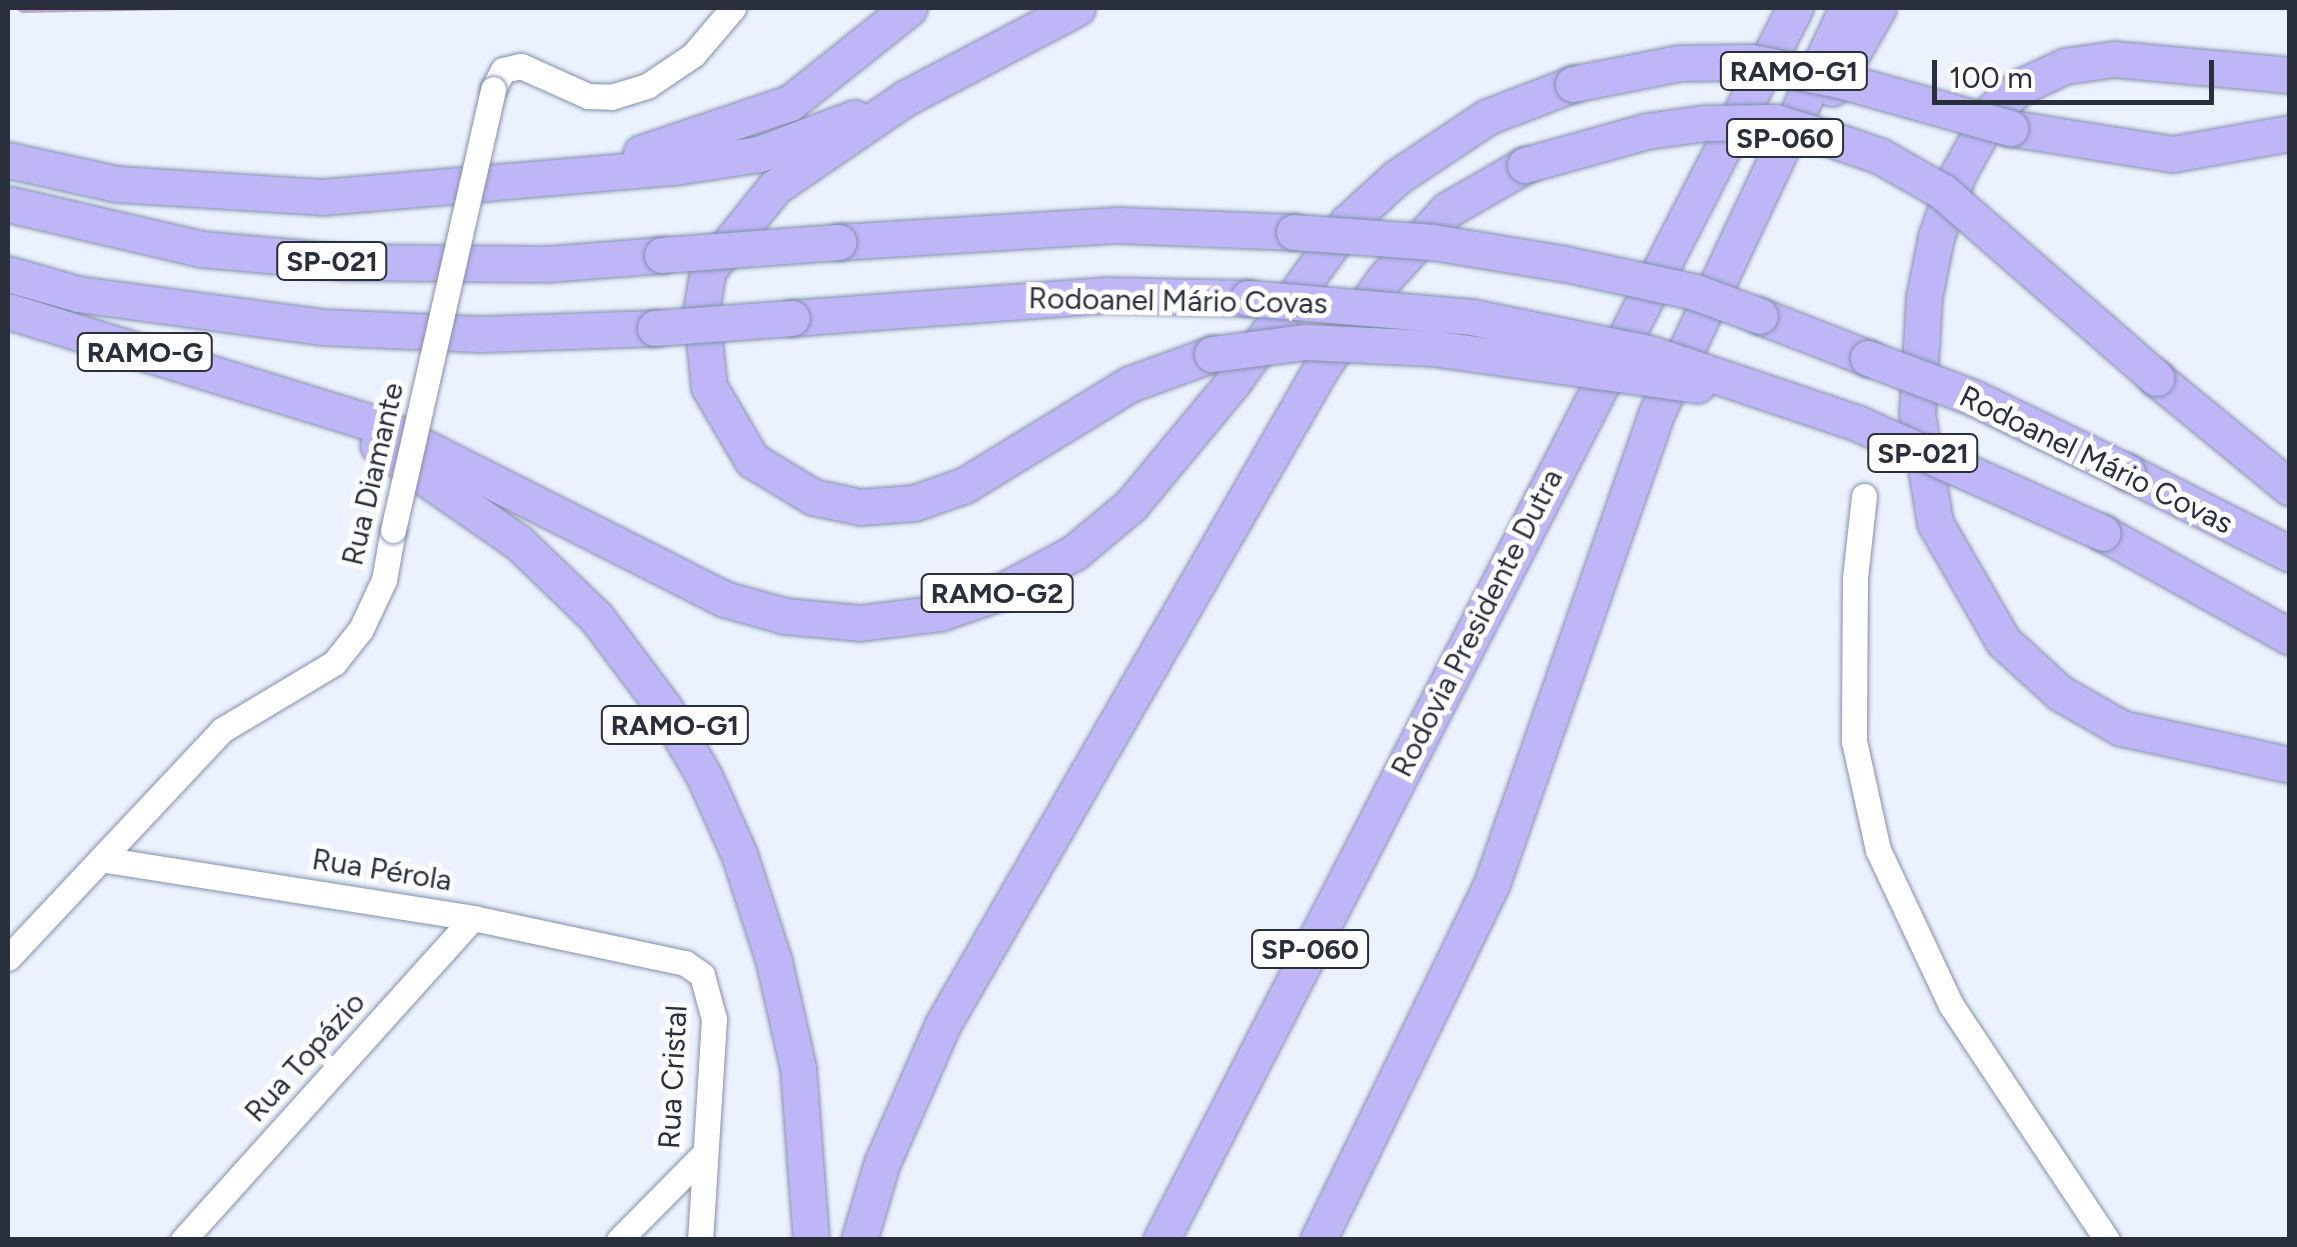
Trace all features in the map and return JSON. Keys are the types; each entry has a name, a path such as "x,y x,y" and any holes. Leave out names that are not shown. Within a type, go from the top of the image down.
{"highway":[{"path":"564,176 724,130 790,102 909,8"},
{"path":"1077,8 904,99 775,187 708,270 701,311 709,386 752,460 813,498 862,506 914,503 992,470 1130,384 1212,354 1306,342 1432,348 1691,385 1738,383"},
{"name":"Rodovia Presidente Dutra","path":"1160,1240 1795,8"},
{"name":"SP-060","path":"1318,1240 1492,883 1638,462 1847,8"},
{"path":"1724,270 1878,8"},
{"path":"2290,75 2114,59 2065,66 2020,86 1994,108 1958,174 1936,237 1924,296 1917,414 1935,523 2002,641 2060,692 2121,728 2290,765"},
{"name":"RAMO-G1","path":"1573,84 1679,63 1751,62 2121,150 2225,149 2290,133"},
{"name":"RAMO-G2","path":"266,388 384,427 724,599 785,616 860,623 940,613 1000,592 1075,552 1131,505 1233,382 1347,223 1397,177 1487,116 1573,84"},
{"path":"8,160 117,184 322,198 758,154 904,99"},
{"path":"859,1240 882,1163 943,1024 1323,365 1385,278 1447,210 1525,165 1647,130 1705,123 1775,122 1880,156 1944,192 2156,378 2290,488"},
{"name":"Rodoanel Mário Covas","path":"8,204 201,249 346,262 548,264 1118,225 1433,242 1695,292 1974,398 2290,554"},
{"name":"Rodoanel Mário Covas","path":"8,274 78,294 322,327 480,334 655,328 1071,297 1248,298 1472,317 1652,354 1857,423 2103,532 2290,636"},
{"name":"RAMO-G","path":"8,311 266,388"},
{"name":"RAMO-G1","path":"266,388 374,443 519,543 596,617 666,709 739,854 774,962 798,1068 810,1240"}],"street":[{"name":"Rua Diamante","path":"8,958 222,730 334,664 361,629 384,580 493,88 503,70 521,66 588,96 612,98 647,86 693,56 733,8"},
{"path":"1864,496 1855,578 1854,741 1860,792 1878,850 1951,1005 2107,1240"},
{"name":"Rua Pérola","path":"100,859 473,918 652,954"},
{"name":"Rua Topázio","path":"183,1240 473,918"},
{"name":"Rua Cristal","path":"652,954 702,975 711,993 700,1157 700,1240"},
{"path":"618,1240 700,1157"}],"shaded area":[{"path":"14,8 285,8 22,13"}]}
